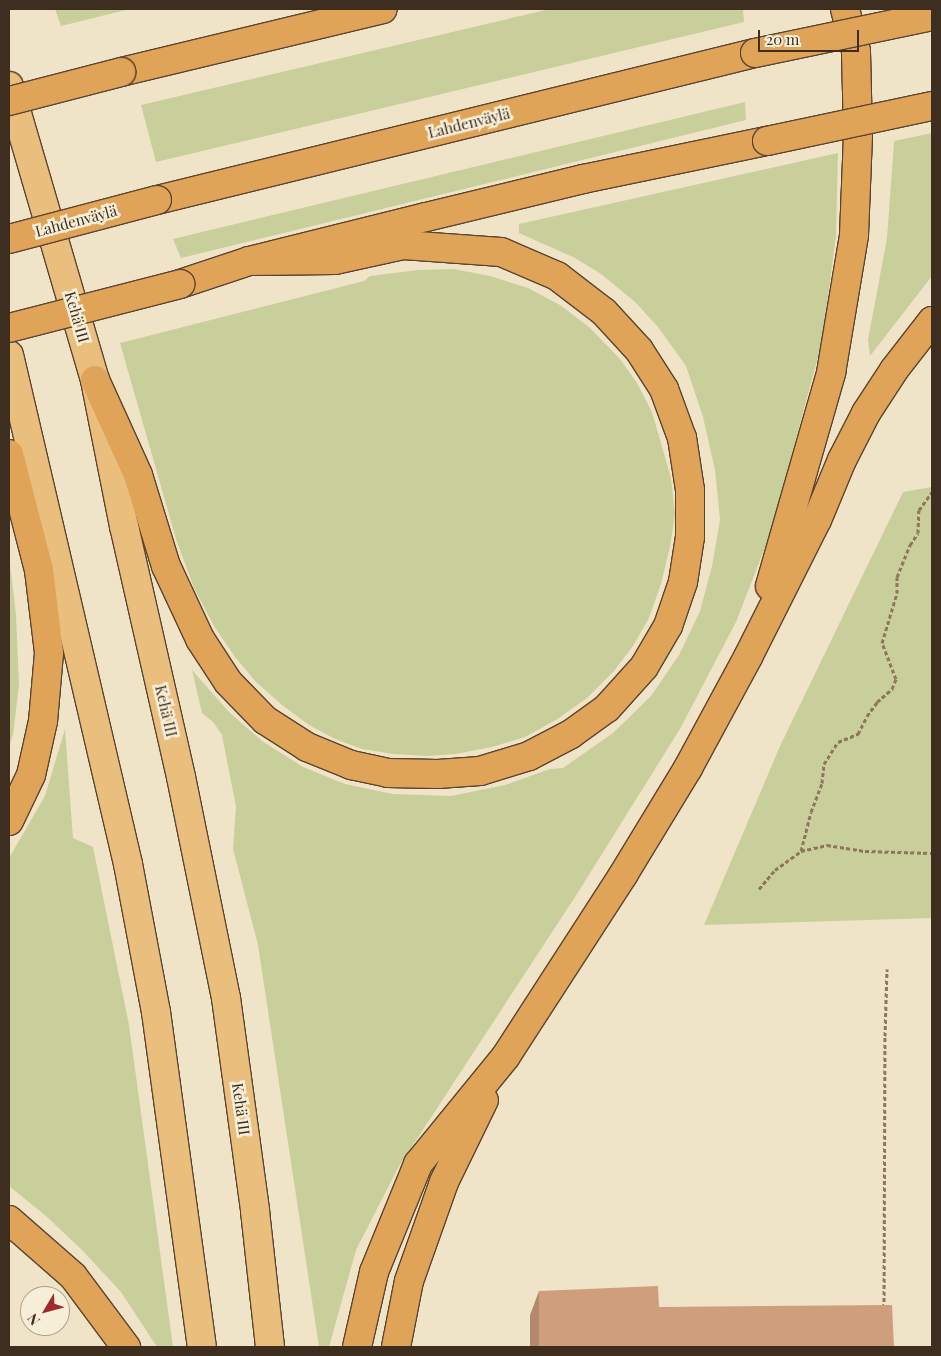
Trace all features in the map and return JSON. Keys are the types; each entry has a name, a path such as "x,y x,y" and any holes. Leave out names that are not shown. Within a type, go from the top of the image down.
{"highway":[{"path":"9,102 122,72 383,9"},
{"path":"748,656 803,475 831,373 854,235 858,134 856,51 845,9"},
{"name":"Lahdenväylä","path":"9,239 157,200 755,53 932,16"},
{"name":"Kehä III","path":"9,86 95,380 124,526 181,776 226,998 255,1211 270,1347"},
{"path":"9,328 180,284 249,261 583,179 932,106"},
{"path":"95,380 138,475 166,566 200,639 228,682 265,720 307,747 351,765 388,773 438,774 480,771 529,756 571,734 606,708 644,667 668,626 683,582 690,537 690,490 682,438 664,389 639,350 604,312 557,276 501,252 403,245 335,260 249,261"},
{"path":"357,1347 374,1272 418,1164 506,1056 624,875 688,768 748,656 817,520 842,460 866,413 894,370 932,321"},
{"path":"9,355 128,864 156,1012 202,1347"},
{"path":"9,454 39,570 49,653 42,721 31,775 9,821"},
{"path":"396,1347 409,1281 444,1182 506,1056"},
{"path":"9,1220 73,1276 126,1347"}],"path":[{"path":"801,851 811,812 822,783 824,764 838,742 858,734 867,716 877,702 892,689 896,679 882,643 897,594 897,577 910,545 918,533 919,510 932,492"},
{"path":"758,889 775,870 801,851 827,845 865,851 932,853"},
{"path":"884,1311 887,970"}],"green space":[{"path":"55,9 130,9 61,26"},
{"path":"550,9 743,9 744,22 156,162 141,105"},
{"path":"745,102 746,120 181,258 173,239"},
{"path":"932,133 932,276 870,356 868,340 887,238 894,141"},
{"path":"838,153 836,236 822,342 771,532 736,622 680,729 577,894 398,1168 356,1250 329,1347 319,1347 258,945 233,849 236,807 222,735 213,722 202,713 192,670 229,712 262,741 303,767 345,784 393,794 451,796 505,785 550,769 563,768 613,733 651,696 679,655 700,611 712,566 720,520 715,470 703,417 686,366 658,327 635,302 601,274 575,258 519,233 519,224"},
{"path":"454,269 490,276 528,288 560,305 589,327 620,359 637,383 652,412 671,478 675,514 670,547 661,584 649,618 633,646 614,671 587,698 556,720 525,737 492,747 456,754 426,756 393,754 362,749 335,739 309,725 256,682 235,657 214,626 194,588 176,539 120,343 364,281 370,276 418,270"},
{"path":"932,487 932,918 704,925 780,746 903,492"},
{"path":"9,555 16,615 19,685 13,735 9,747"},
{"path":"65,729 73,838 93,847 129,1025 173,1347 157,1347 121,1292 83,1251 46,1216 9,1186 9,858 45,796"}],"building":[{"path":"658,1286 659,1307 892,1305 894,1347 539,1347 539,1291"}]}
